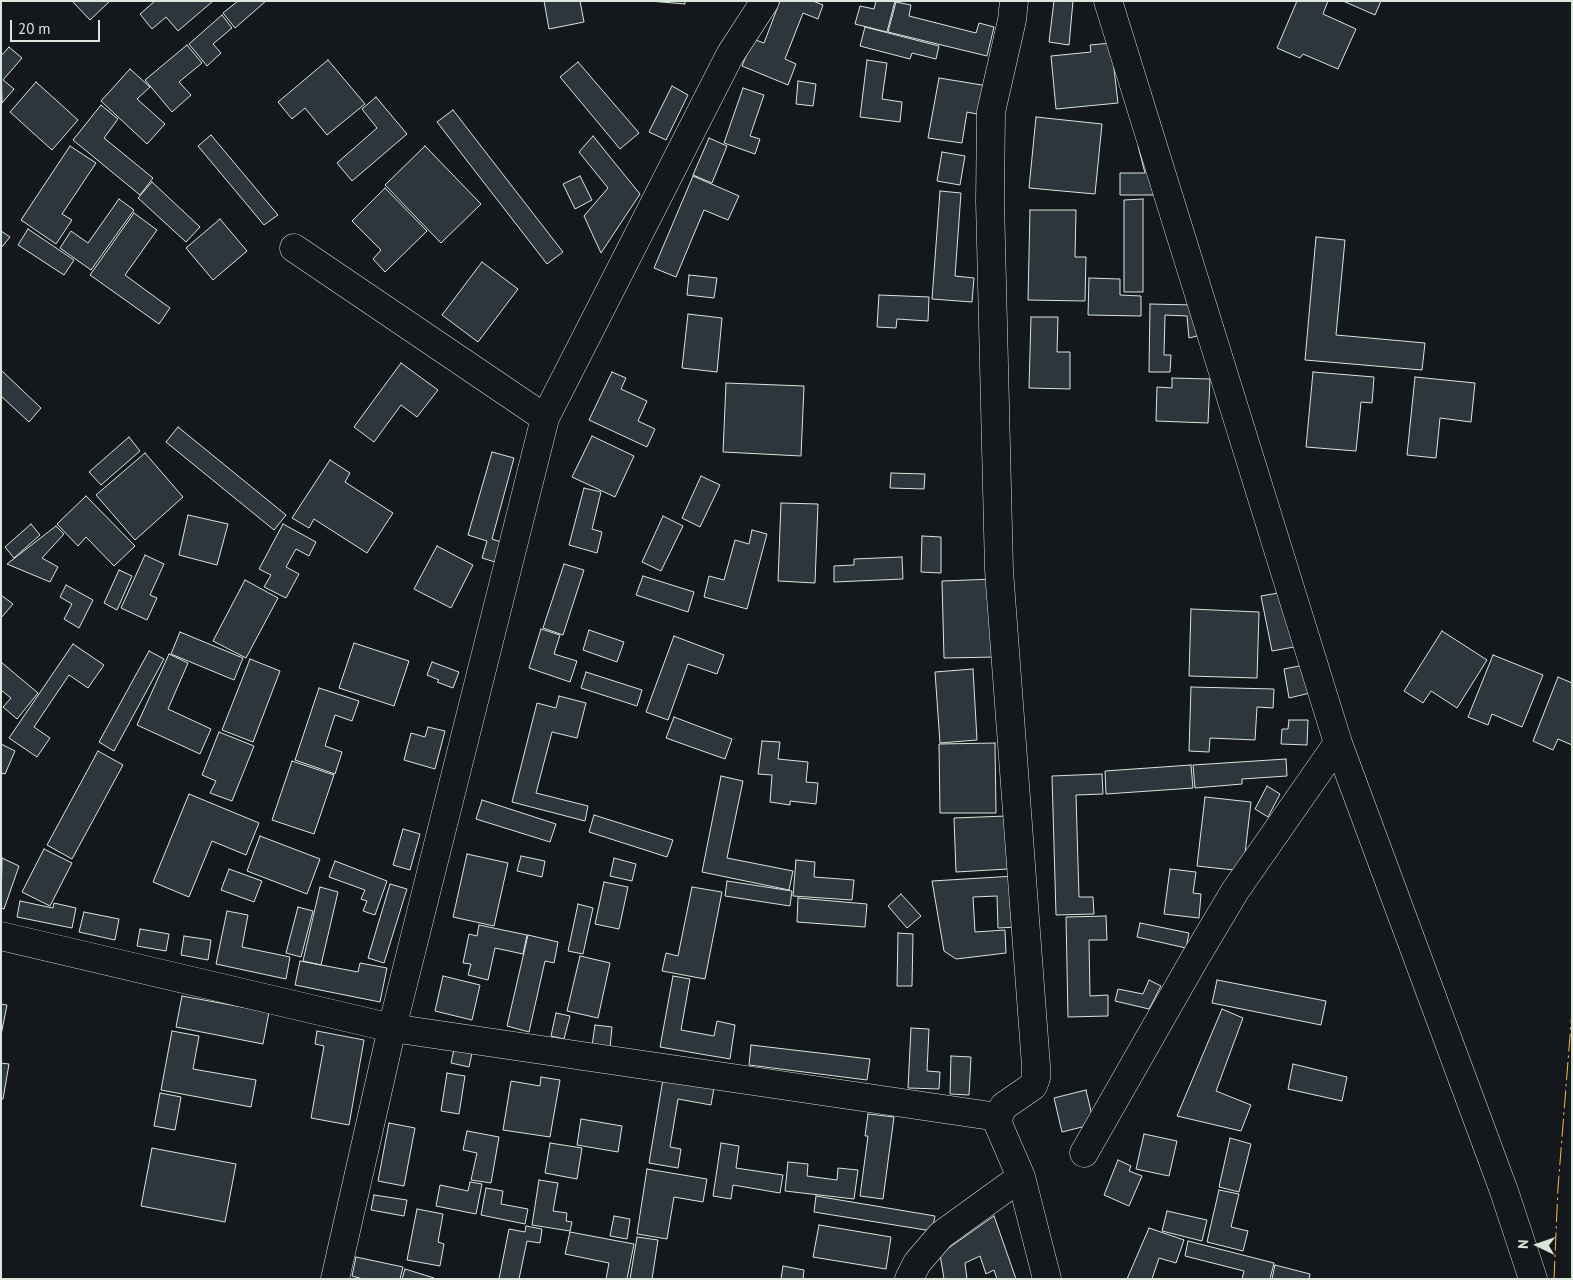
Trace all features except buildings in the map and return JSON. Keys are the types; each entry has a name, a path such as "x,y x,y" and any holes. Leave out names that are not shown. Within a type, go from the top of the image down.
{"street":[{"path":"335,1279 392,1028 545,418 730,55 765,1"},
{"path":"1014,1 1012,20 991,112 990,201 999,570 1036,1078 1034,1086 1004,1106 998,1117 998,1126 1021,1177 1047,1279"},
{"path":"1108,1 1338,743 1504,1190 1533,1279"},
{"path":"294,248 545,418"},
{"path":"1084,1153 1189,968 1236,891 1338,743"},
{"path":"1,936 392,1028 998,1117"},
{"path":"909,1279 917,1263 941,1235 1021,1177"}],"power":[{"path":"1554,1279 1558,1188 1572,1011"}]}
